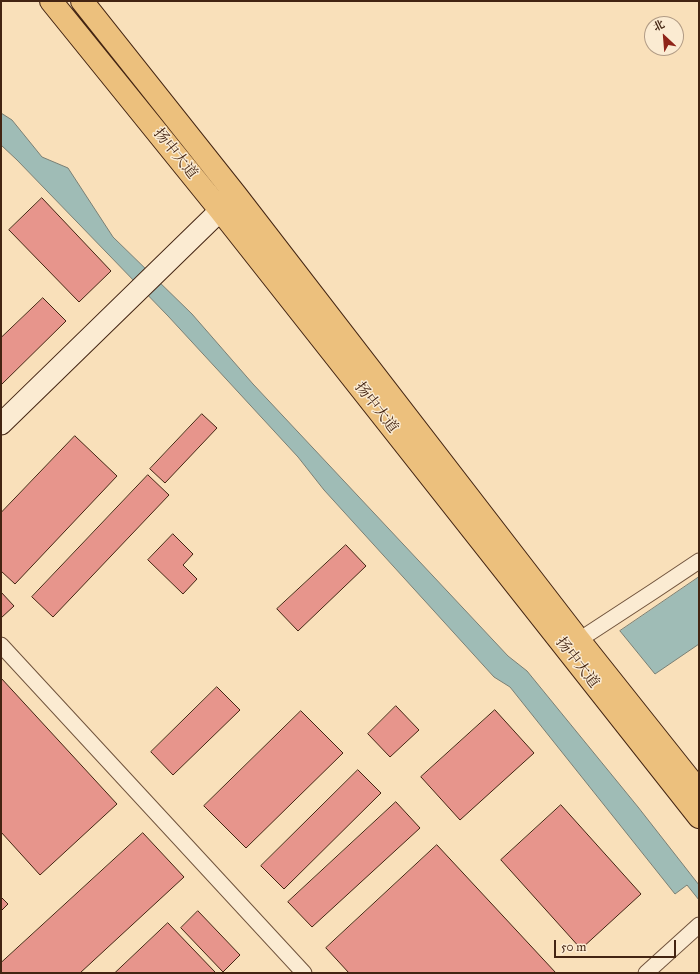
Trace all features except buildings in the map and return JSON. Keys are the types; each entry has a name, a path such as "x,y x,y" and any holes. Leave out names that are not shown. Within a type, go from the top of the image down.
{"main road":[{"name":"扬中大道","path":"52,1 220,210 699,817"},
{"name":"扬中大道","path":"82,1 236,195 580,640 699,791"}],"street":[{"path":"1,424 236,195"},
{"path":"580,640 699,561"},
{"path":"1,645 304,973"},
{"path":"646,973 699,925"}],"water":[{"path":"1,113 12,120 42,157 68,168 113,237 192,314 253,384 508,656 527,671 638,807 699,885 699,900 687,885 675,894 510,687 494,677 324,490 298,457 168,316 1,145"},
{"path":"699,577 699,644 655,674 620,631"}]}
